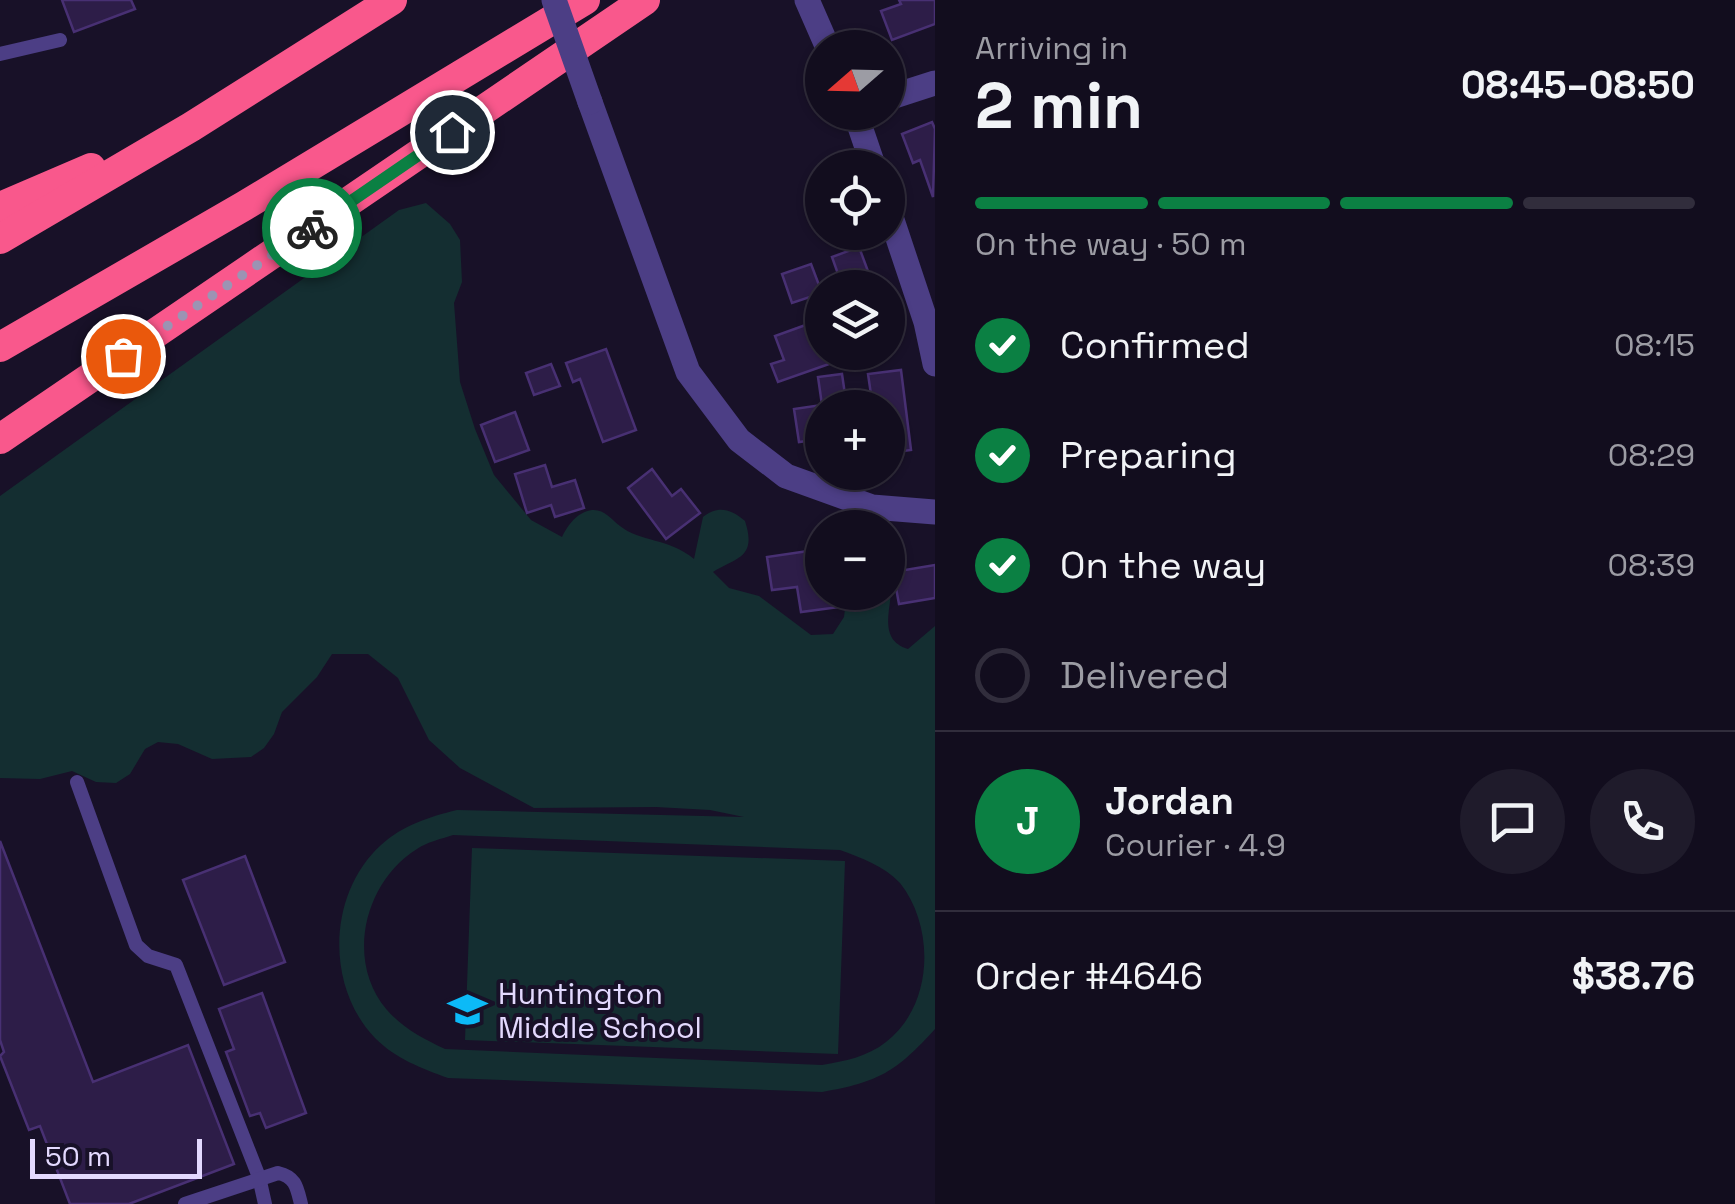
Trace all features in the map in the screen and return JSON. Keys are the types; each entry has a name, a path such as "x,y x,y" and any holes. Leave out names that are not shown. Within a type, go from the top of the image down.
{"highway":[{"path":"0,239 192,127 392,0"},
{"path":"0,347 228,216 585,0"},
{"path":"0,438 645,0"},
{"path":"0,207 192,127"}],"street":[{"path":"554,0 688,372 739,440 786,476 872,507 935,512"},
{"path":"808,0 820,30"},
{"path":"905,93 935,83"},
{"path":"902,250 926,322 935,364"}],"lane":[{"path":"0,54 60,40"},
{"path":"78,782 136,945 148,956 176,964 259,1177 265,1204"},
{"path":"185,1204 278,1172 289,1175 296,1184 302,1204"}],"green space":[{"path":"426,203 450,224 460,240 462,282 454,303 460,382 475,429 494,475 531,520 562,537 577,516 596,510 636,535 675,547 694,559 703,517 714,511 730,511 745,521 748,542 742,555 713,572 729,588 759,596 811,635 833,634 845,610 890,610 890,634 908,649 935,626 935,1029 909,1056 885,1073 822,1092 448,1078 391,1052 359,1017 347,993 339,940 351,888 363,865 398,832 457,810 744,817 710,810 656,807 534,808 460,768 429,740 398,678 368,654 332,654 317,677 282,712 264,748 251,757 212,759 178,744 158,742 145,749 130,774 116,783 96,782 72,771 40,779 0,778 0,496 399,210","holes":["453,835 840,850 894,877 911,901 924,943 924,965 921,987 902,1026 879,1047 847,1060 822,1065 445,1049 393,1017 374,990 367,969 366,924 384,881 417,849"]},
{"path":"472,848 845,861 838,1054 465,1040"}],"building":[{"path":"62,0 131,0 135,9 74,32"},
{"path":"899,0 935,0 935,24 905,35 905,30 888,30 881,11 901,4"},
{"path":"932,122 933,197 920,160 913,163 902,134"},
{"path":"860,250 868,270 837,270 832,257"},
{"path":"811,264 813,270 805,270 805,299 792,303 782,274"},
{"path":"805,325 805,370 812,370 778,382 771,364 784,360 775,336"},
{"path":"606,349 636,430 603,442 580,379 573,382 566,363"},
{"path":"551,364 560,386 534,395 526,373"},
{"path":"901,370 904,390 870,390 868,374"},
{"path":"842,374 844,390 820,390 818,377"},
{"path":"905,402 911,450 905,451"},
{"path":"805,407 805,441 799,442 794,409"},
{"path":"515,412 529,450 495,462 481,425"},
{"path":"545,465 552,487 575,480 584,508 555,517 551,505 527,513 515,474"},
{"path":"652,469 672,496 681,489 700,513 666,539 628,488"},
{"path":"805,551 805,610 816,610 801,612 797,587 772,590 767,557"},
{"path":"935,565 935,598 905,603 905,570"},
{"path":"0,841 93,1082 188,1045 234,1164 129,1204 70,1204 40,1126 29,1130 0,1056 4,1052 0,1040"},
{"path":"245,856 285,962 224,985 183,880"},
{"path":"262,993 306,1113 266,1128 260,1113 250,1116 226,1052 234,1049 219,1009"}],"way so far":[{"path":"123,356 312,228"}],"place":[{"name":"Huntington Middle School","path":"468,1010"}],"route":[{"path":"312,228 452,132"}]}
